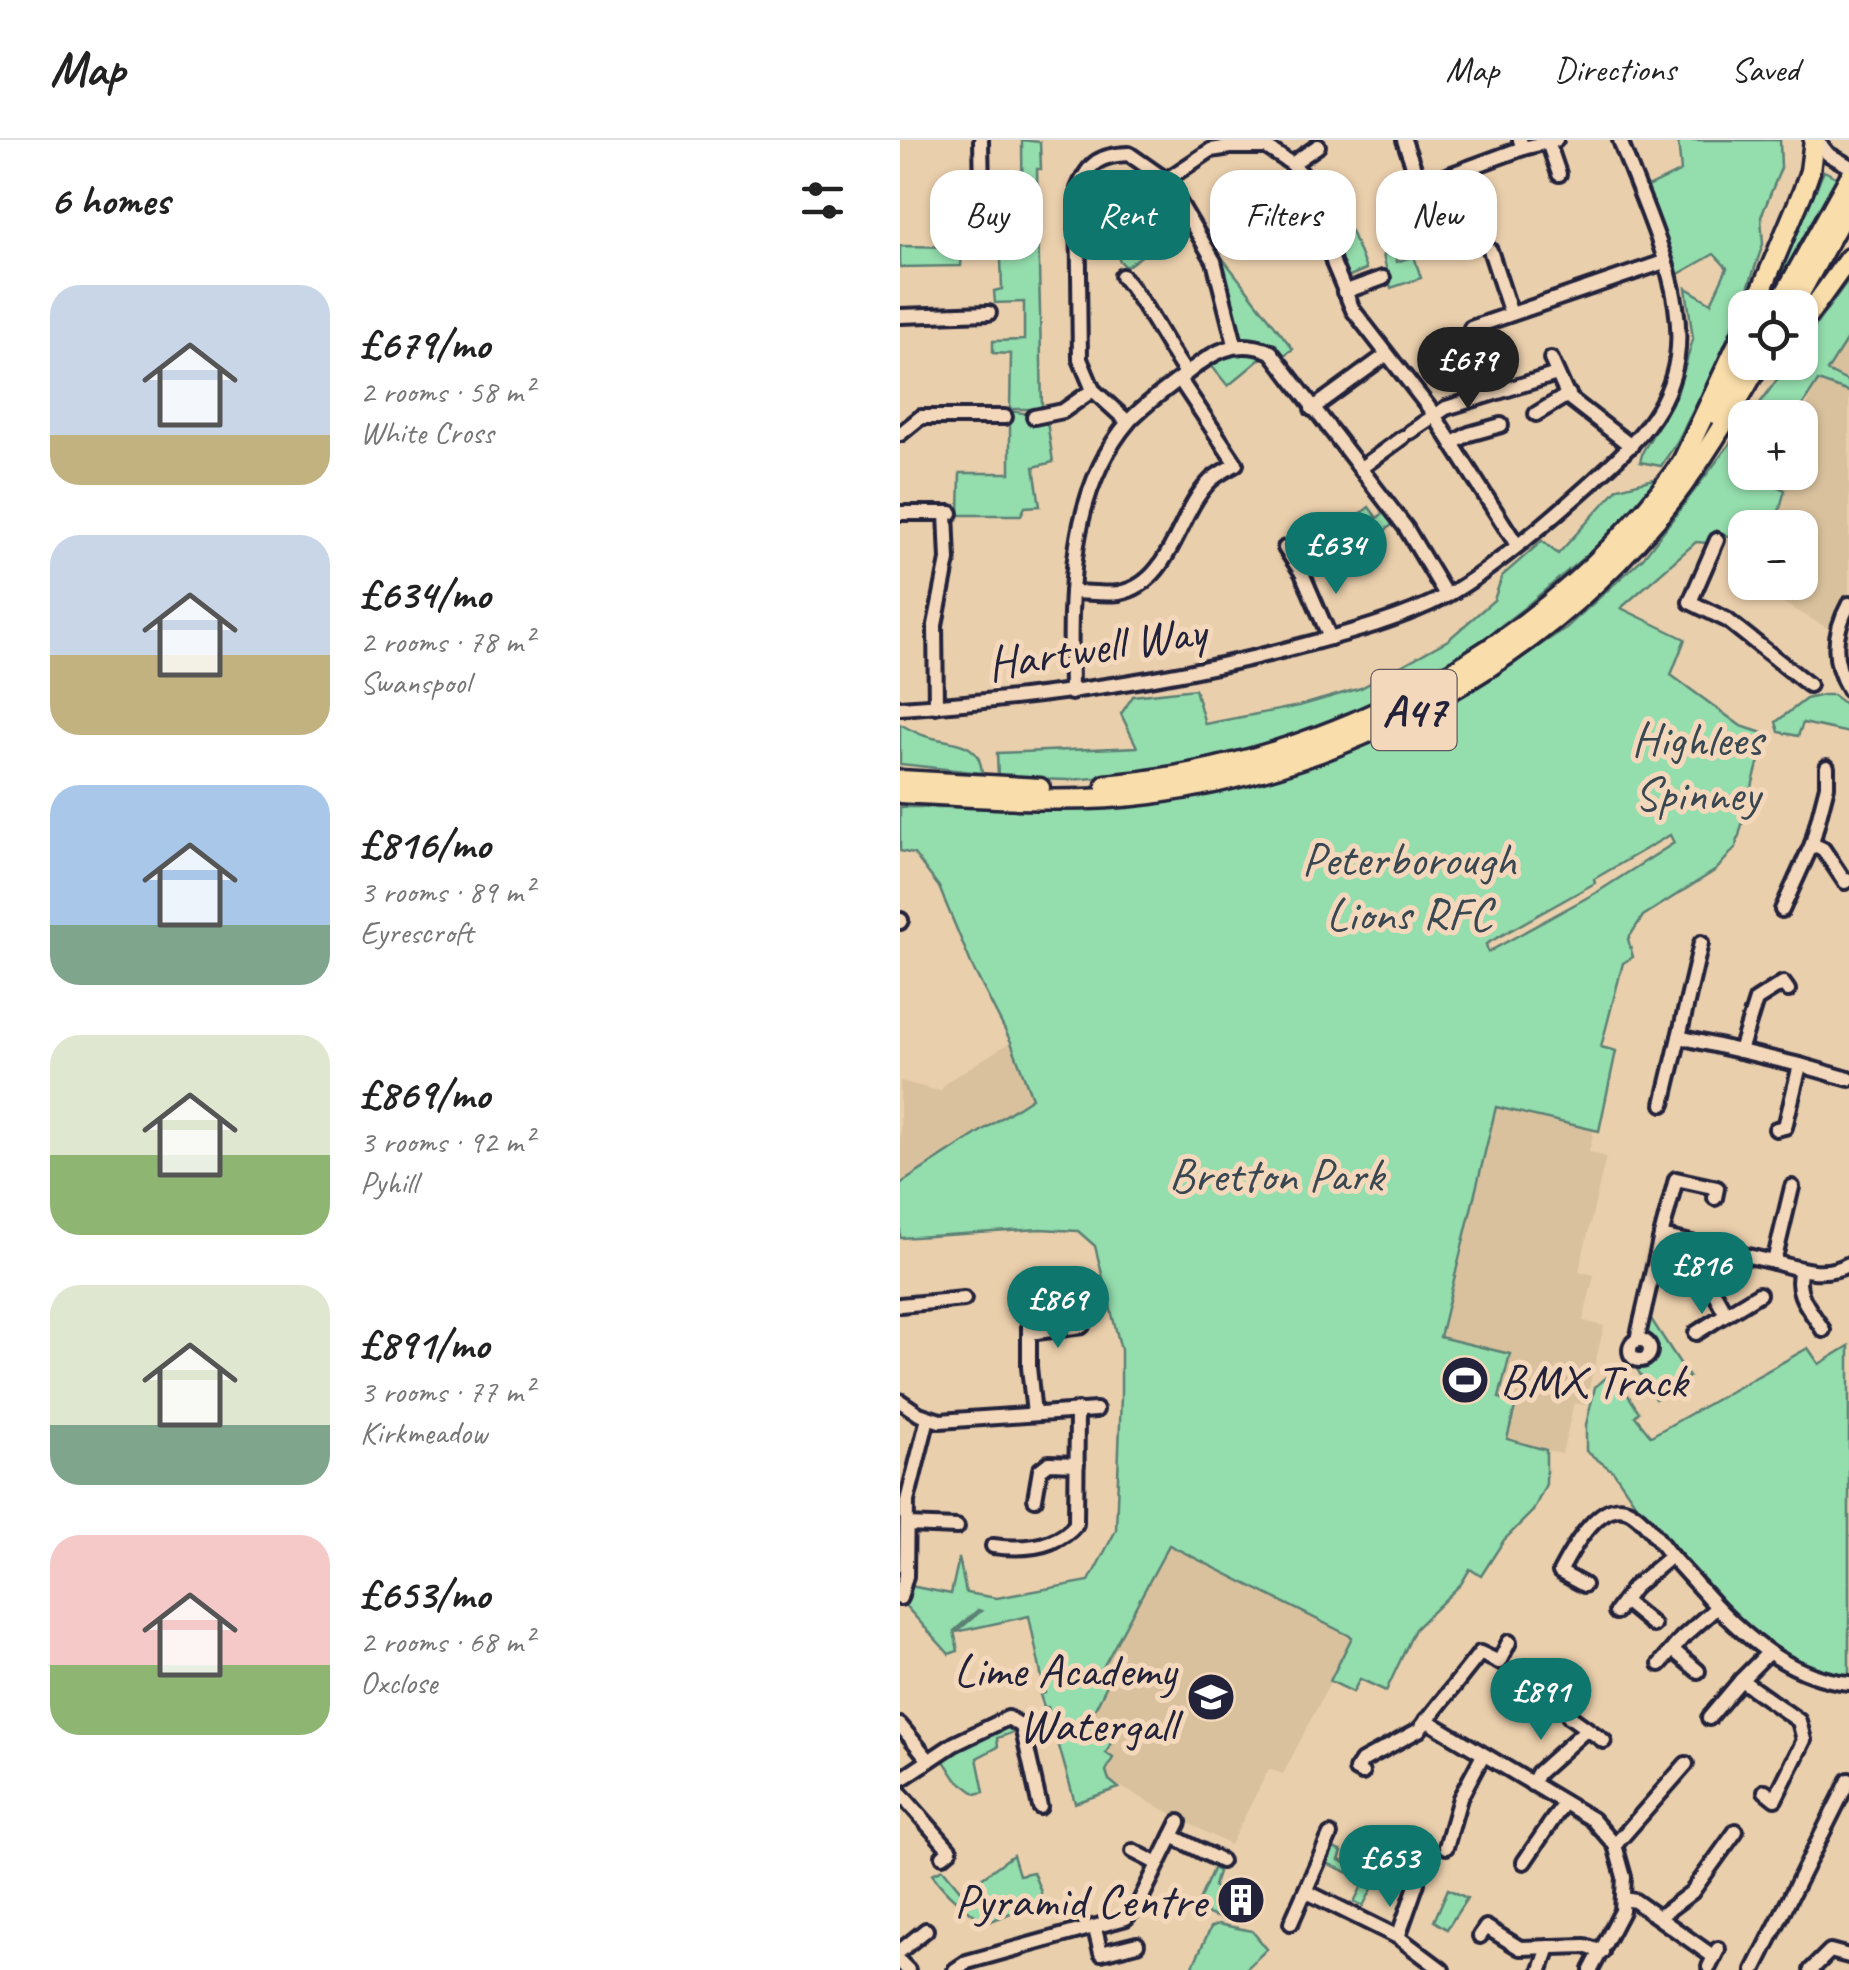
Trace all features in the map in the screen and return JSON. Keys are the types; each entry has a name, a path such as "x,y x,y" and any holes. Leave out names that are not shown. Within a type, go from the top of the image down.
{"highway":[{"path":"1762,290 1804,191 1815,140"},
{"path":"1787,290 1849,178"},
{"path":"1802,290 1849,204"},
{"path":"1818,301 1849,258"},
{"name":"A47","path":"1679,467 1728,364"},
{"name":"A47","path":"900,794 912,783 1080,788 1143,782 1257,759 1350,726 1440,681 1531,618 1631,525 1679,467 1734,380"},
{"name":"A47","path":"1674,496 1748,380"},
{"name":"A47","path":"912,783 1070,800 1148,794 1264,770 1363,735 1454,690 1542,627 1608,570 1710,456 1762,380"}],"street":[{"path":"981,140 982,170"},
{"path":"1404,140 1415,170"},
{"name":"Hartwell Way","path":"900,708 1071,694 1161,679 1330,638 1446,595 1517,545 1631,446 1656,414 1676,363 1678,317 1664,262 1620,140"},
{"path":"1815,140 1844,163"},
{"path":"1457,170 1521,144 1552,141 1559,174"},
{"path":"1292,164 1318,146"},
{"path":"1181,170 1211,150 1266,147 1308,180 1344,292 1386,355 1443,428 1481,494 1517,545"},
{"path":"1087,170 1098,158 1130,154 1152,170"},
{"path":"1190,220 1214,261 1235,344"},
{"path":"1079,260 1080,359 1093,390 1128,422"},
{"path":"1493,260 1511,314"},
{"path":"1471,328 1664,262"},
{"path":"1072,592 1118,593 1137,587 1160,568 1184,518 1211,479 1236,464 1145,304 1122,276"},
{"path":"1344,292 1383,278"},
{"path":"900,316 988,314"},
{"path":"1071,694 1072,592 1077,544 1088,500 1106,458 1128,422 1220,349 1235,344 1254,345 1271,352 1406,528 1446,595"},
{"path":"1312,409 1386,355"},
{"path":"1551,360 1568,397 1631,446"},
{"path":"1361,468 1432,412 1557,374"},
{"path":"1034,417 1063,411 1093,390"},
{"path":"1536,414 1569,394"},
{"path":"900,434 921,418 1005,418"},
{"path":"1453,443 1501,425"},
{"path":"900,514 948,512 948,560 935,625 936,706"},
{"path":"1710,545 1692,604 1727,620 1810,685"},
{"path":"1285,548 1302,572 1330,638"},
{"path":"1302,572 1330,550"},
{"path":"1849,604 1839,622 1836,648 1837,665 1849,690"},
{"path":"1782,910 1812,844 1827,786 1827,766"},
{"path":"1812,844 1823,849 1848,884"},
{"path":"1661,1097 1679,1037 1696,949"},
{"path":"1740,1051 1756,1000 1784,983 1788,990"},
{"path":"1679,1037 1849,1079"},
{"path":"1776,1128 1786,1127 1800,1066"},
{"path":"1637,1340 1676,1179 1717,1188 1715,1198"},
{"path":"1774,1262 1792,1196"},
{"path":"1661,1236 1801,1270 1837,1271 1849,1264"},
{"path":"1700,1246 1698,1266 1726,1314"},
{"path":"1801,1270 1797,1282 1800,1295 1815,1323"},
{"path":"1034,1414 1030,1312 1044,1292 1049,1276"},
{"path":"1696,1333 1759,1294"},
{"path":"900,1304 964,1299"},
{"path":"1028,1333 1082,1326"},
{"path":"900,1401 940,1421 1096,1410"},
{"path":"993,1546 1047,1544 1065,1537 1076,1524 1077,1410"},
{"path":"900,1598 904,1586 907,1500 928,1418"},
{"path":"1035,1499 1040,1470 1050,1463 1077,1464"},
{"path":"1584,1585 1560,1572 1574,1545 1605,1511 1620,1508 1633,1512 1717,1607 1767,1654 1843,1682 1849,1692"},
{"path":"907,1526 958,1527"},
{"path":"1653,1626 1620,1606 1633,1588 1671,1556"},
{"path":"1660,1664 1717,1607"},
{"path":"1357,1773 1370,1756 1409,1738 1480,1653 1499,1662 1509,1642"},
{"path":"1673,1650 1698,1671"},
{"path":"1708,1718 1767,1654"},
{"path":"1741,1680 1799,1721 1804,1730 1799,1753 1774,1798"},
{"path":"1569,1716 1604,1741"},
{"path":"900,1780 928,1759 1008,1718 1022,1726 1040,1808"},
{"path":"1426,1720 1592,1820 1615,1845 1624,1877 1624,1899 1618,1923 1591,1970"},
{"path":"900,1725 928,1759"},
{"path":"1532,1784 1538,1773 1587,1729"},
{"path":"1446,1840 1460,1798 1483,1755"},
{"path":"1615,1845 1680,1781 1686,1764"},
{"path":"1754,1970 1849,1780"},
{"path":"900,1793 950,1850 943,1856"},
{"path":"1524,1862 1537,1852 1564,1804"},
{"path":"954,1970 988,1964 1121,1921 1133,1911 1179,1822"},
{"path":"1172,1836 1221,1860"},
{"path":"1323,1840 1303,1890 1398,1937 1442,1970"},
{"path":"1659,1917 1692,1892 1733,1840"},
{"path":"1132,1852 1158,1864"},
{"path":"1398,1937 1411,1888"},
{"path":"1292,1924 1306,1892"},
{"path":"1624,1899 1635,1901 1714,1958"},
{"path":"1481,1928 1520,1948 1585,1946 1602,1952"},
{"path":"1095,1929 1103,1958 1136,1944"},
{"path":"900,1951 926,1930"},
{"path":"1810,1970 1828,1946 1849,1956"},
{"path":"1541,1970 1549,1947"},
{"path":"900,1962 908,1970"}],"shaded area":[{"path":"1849,331 1849,698 1840,692 1827,656 1829,629 1778,600 1818,600 1818,510 1767,510 1775,490 1818,490 1818,400 1809,400 1820,372"},
{"path":"1011,1042 1032,1098 900,1184 900,1081 940,1091 948,1081"},
{"path":"1496,1106 1594,1130 1589,1152 1606,1157 1579,1271 1594,1275 1583,1321 1604,1326 1585,1405 1574,1403 1562,1454 1506,1440 1499,1399 1440,1337"},
{"name":"Lime Academy Watergall","path":"1169,1545 1353,1638 1283,1774 1269,1769 1230,1845 1108,1780 1106,1754 1113,1725 1093,1713 1108,1681 1101,1671"}],"green space":[{"path":"1022,140 1040,142 1041,169 1022,170"},
{"path":"1678,140 1780,140 1781,168 1761,217 1763,244 1747,290 1728,290 1728,337 1677,442 1661,466 1640,462 1677,394 1693,339 1686,288 1711,303 1727,268 1714,254 1675,276 1644,189 1681,171"},
{"path":"1824,171 1838,178 1773,290"},
{"path":"1356,244 1366,269 1345,278 1338,260 1356,260"},
{"path":"900,246 930,246 930,260 961,260 961,266 900,267"},
{"path":"1001,260 1039,260 1042,409 1010,409 1011,354 993,353 993,341 1024,340 1024,302 995,303 994,291 1002,289"},
{"path":"1217,260 1224,260 1293,349 1280,358 1235,333 1228,290"},
{"path":"1384,260 1415,260 1421,278 1391,288"},
{"path":"1849,279 1849,336 1827,371 1849,382 1849,392 1818,381 1806,400 1762,400 1777,380 1818,380 1818,322"},
{"path":"1237,348 1265,355 1228,386 1210,364"},
{"path":"1010,411 1030,414 1031,422 1047,421 1053,462 1034,467 1040,506 1025,507 1021,515 959,515 960,473 1010,473"},
{"name":"Bretton Park","path":"1728,446 1728,490 1785,490 1779,510 1728,510 1728,536 1716,530 1707,543 1696,542 1621,608 1685,639 1671,675 1741,726 1766,734 1736,847 1716,870 1643,916 1628,939 1633,957 1623,963 1601,1047 1616,1051 1599,1131 1496,1107 1440,1337 1510,1354 1499,1398 1516,1403 1507,1439 1546,1450 1546,1484 1533,1511 1504,1540 1481,1576 1470,1569 1461,1584 1415,1629 1386,1691 1360,1679 1353,1692 1330,1681 1352,1637 1169,1545 1101,1671 1109,1681 1093,1713 1117,1730 1106,1753 1113,1758 1106,1771 1109,1780 1119,1788 1075,1803 1048,1707 1044,1707 1040,1695 1045,1693 1029,1616 956,1632 981,1611 978,1610 954,1631 958,1651 949,1654 902,1602 910,1586 951,1594 959,1558 966,1593 997,1598 1089,1581 1116,1530 1121,1350 1095,1246 1078,1231 1040,1229 900,1238 900,1184 1032,1098 1011,1042 973,968 939,887 914,854 900,851 900,807 1092,807 1168,801 1252,780 1359,747 1421,717 1492,677 1566,628 1643,558","holes":["1670,835 1674,843 1599,891 1488,952 1486,944 1595,883 1594,879"]},
{"path":"1658,478 1603,541 1524,608 1451,664 1390,696 1235,757 1133,775 1069,780 998,778 997,753 1137,747 1121,714 1133,696 1195,689 1205,724 1299,706 1361,688 1448,640 1494,600 1502,576 1542,541 1558,554 1618,488"},
{"path":"1369,507 1377,518 1384,513 1393,524 1359,551 1342,528"},
{"path":"1833,695 1849,707 1849,733 1803,723 1798,736 1779,732 1776,722 1806,699"},
{"path":"900,724 922,735 971,749 982,773 900,764"},
{"path":"1651,1319 1689,1377 1655,1399 1634,1364 1646,1364 1653,1357 1652,1340 1642,1334"},
{"path":"1849,1346 1849,1675 1828,1672 1782,1655 1728,1608 1637,1506 1614,1472 1586,1451 1586,1425 1595,1387 1607,1377 1617,1378 1639,1412 1635,1416 1651,1436 1808,1348 1819,1364"},
{"path":"1011,1725 1017,1731 997,1738 998,1747 977,1758 984,1792 976,1794 955,1778 942,1758"},
{"path":"1388,1829 1393,1834 1379,1873 1388,1877 1384,1887 1373,1887 1363,1906 1354,1902 1365,1880 1322,1861 1329,1846 1342,1852 1339,1860 1359,1869"},
{"path":"1013,1855 1019,1875 1033,1872 1041,1892 1041,1908 1018,1910 989,1922 958,1902 932,1874 943,1869 962,1892"},
{"path":"1214,1867 1218,1872 1214,1886 1222,1896 1219,1901 1243,1915 1219,1918 1196,1907"},
{"path":"1448,1889 1467,1898 1447,1929 1434,1921"},
{"path":"1218,1924 1252,1931 1267,1949 1245,1970 1191,1970 1211,1927"}],"place":[{"name":"BMX Track","path":"1465,1380"},
{"name":"Lime Academy Watergall","path":"1211,1697"},
{"name":"Pyramid Centre","path":"1241,1900"}],"park label":[{"name":"Highlees Spinney","path":"1697,766"},
{"name":"Peterborough Lions RFC","path":"1409,886"}]}
